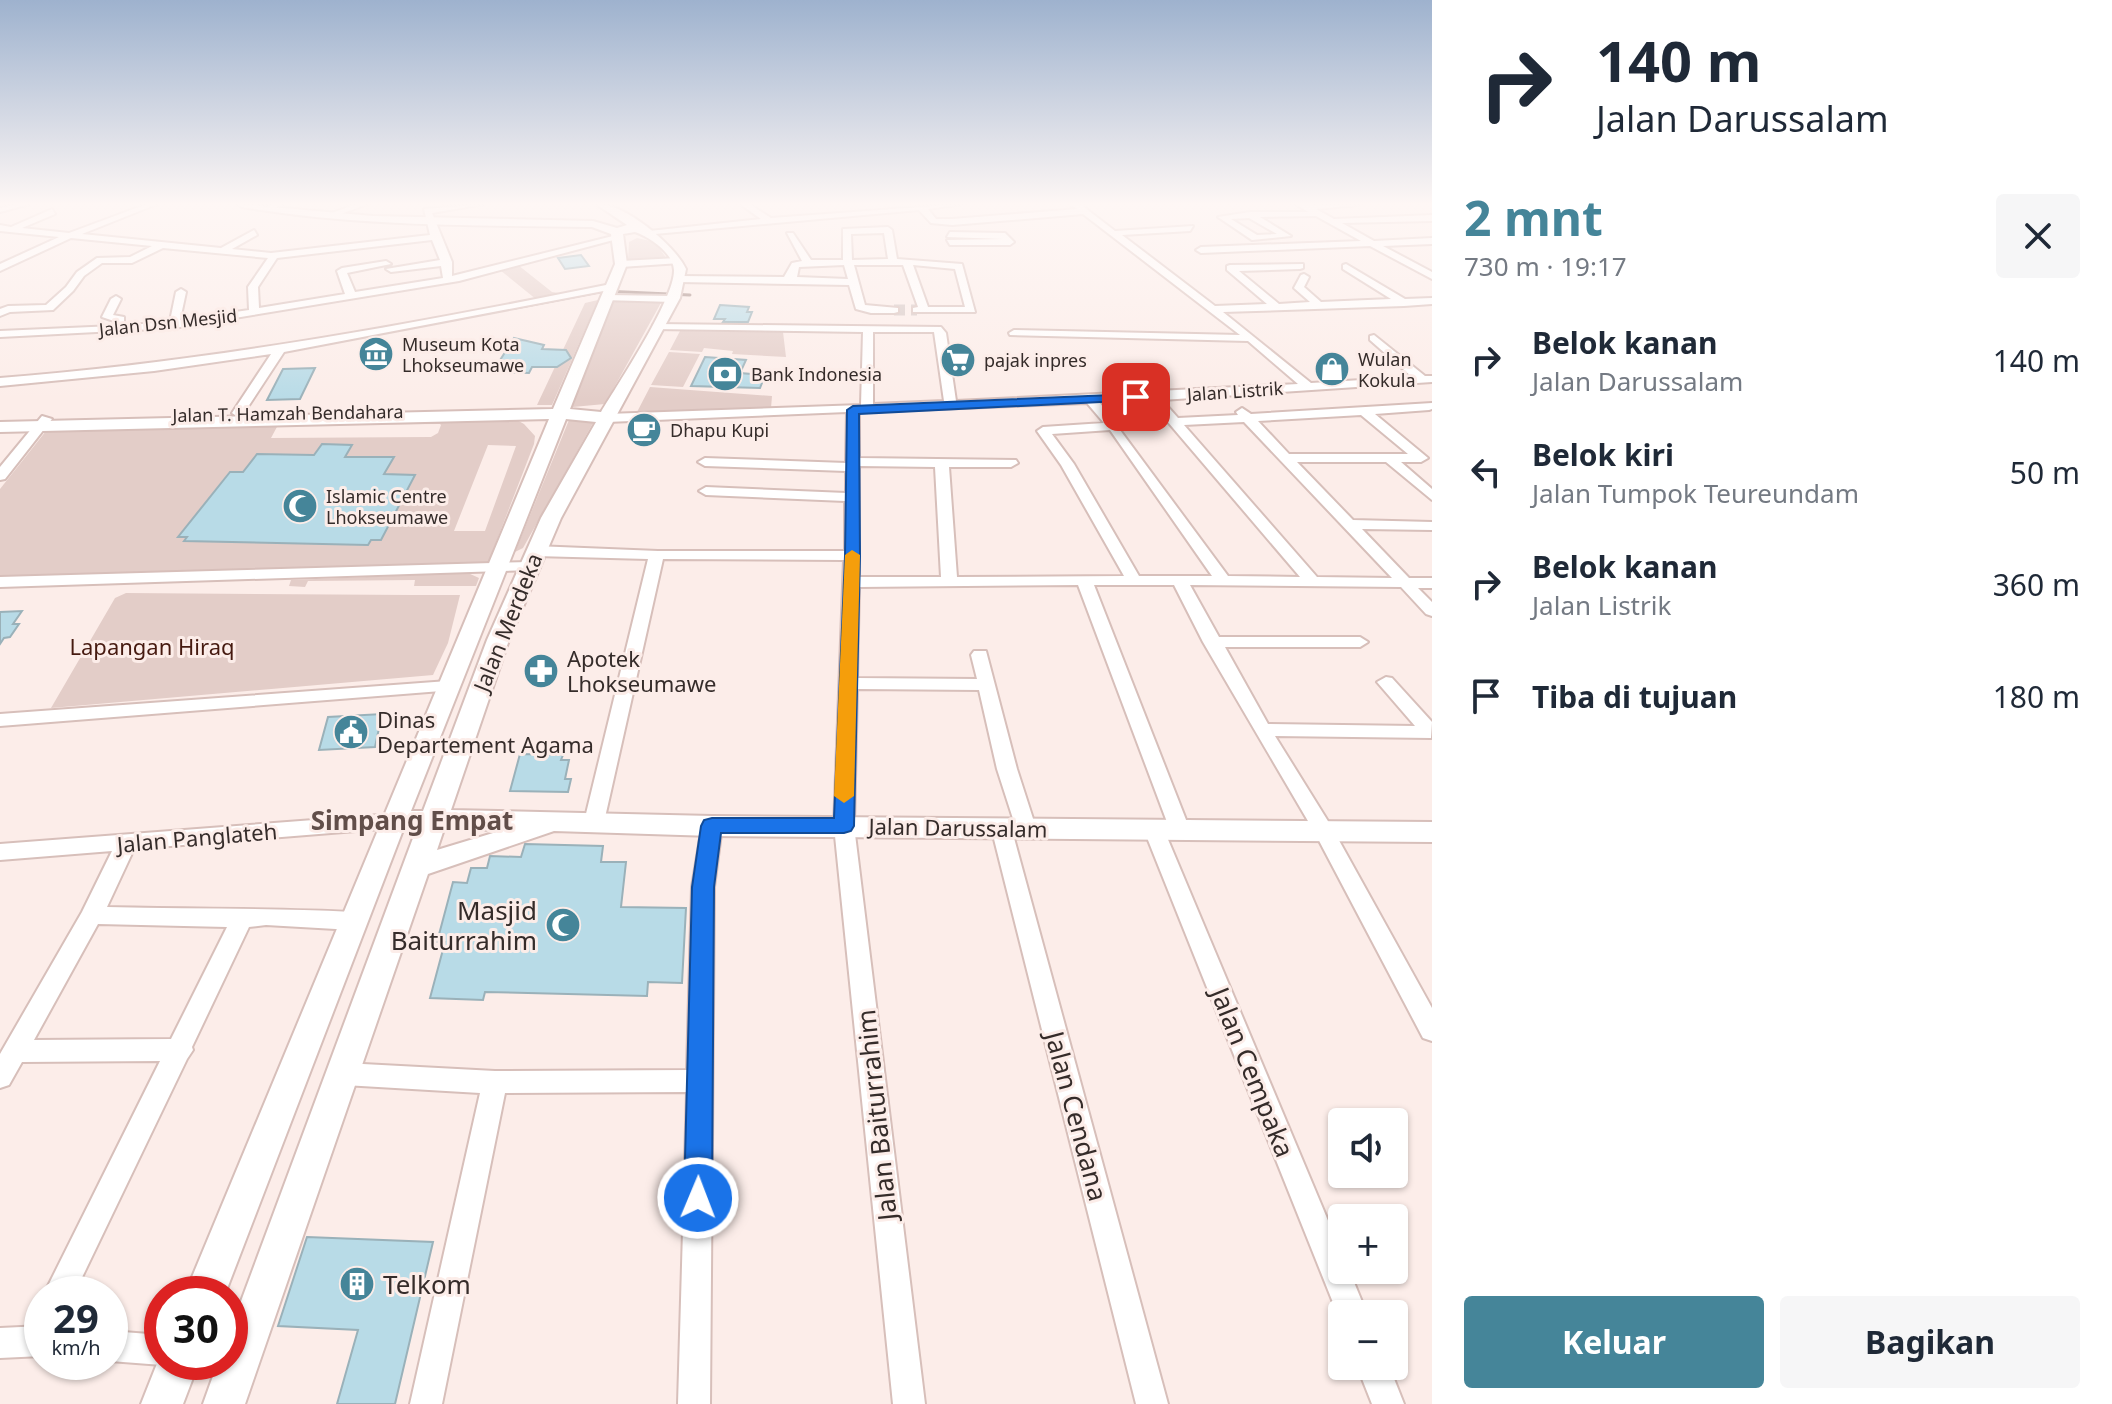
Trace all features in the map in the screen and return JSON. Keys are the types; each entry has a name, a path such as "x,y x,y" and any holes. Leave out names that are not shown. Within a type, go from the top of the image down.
{"main road":[{"name":"Jalan Merdeka","path":"212,1276 545,448 565,413 619,270"},
{"path":"675,292 676,270"},
{"name":"Jalan Merdeka","path":"452,818 460,796 470,715 532,559 675,292"},
{"name":"Jalan T. Hamzah Bendahara","path":"0,427 43,422 238,413 473,409 607,418"},
{"name":"Jalan T. Hamzah Bendahara","path":"0,420 43,422 565,413"},
{"path":"513,414 534,425 545,448"},
{"path":"224,1404 419,866 452,818"},
{"name":"Jalan Darussalam","path":"393,821 452,818 712,826 1432,832"},
{"path":"419,866 561,822"},
{"path":"162,1404 171,1380"}],"street":[{"path":"0,313 8,309 49,308 86,270"},
{"path":"254,312 253,287 265,270"},
{"path":"351,270 340,272 351,296"},
{"path":"364,270 375,292"},
{"path":"447,270 448,280"},
{"name":"Jalan Dsn Mesjid","path":"0,334 174,325 254,312 314,307 351,296 448,280 485,270"},
{"path":"786,280 792,277 794,270"},
{"path":"850,270 863,310 894,310"},
{"path":"909,270 920,310 966,311 972,308 960,270"},
{"path":"1164,270 1345,411"},
{"path":"1232,270 1278,308"},
{"path":"1257,270 1302,272 1299,288 1320,306"},
{"path":"1350,270 1404,303"},
{"path":"0,382 144,371 279,351 369,328 609,292 675,292 786,280 853,282"},
{"path":"174,325 181,292"},
{"path":"116,299 107,317 120,319 118,329"},
{"path":"1215,309 1432,301"},
{"path":"421,311 430,321"},
{"path":"657,327 939,331 950,405"},
{"name":"Jalan Baiturrahim","path":"868,329 852,464 852,582 844,826 909,1404"},
{"path":"1014,333 1251,338"},
{"path":"1374,338 1427,380"},
{"path":"238,413 279,351"},
{"name":"Jalan Listrik","path":"607,418 1153,397 1427,380"},
{"path":"1390,382 1430,407"},
{"path":"1224,392 1432,611"},
{"path":"1153,397 1312,581"},
{"path":"1090,399 1113,426 1223,580"},
{"path":"1177,422 1430,407"},
{"path":"1286,458 1421,458 1425,454 1364,411"},
{"path":"0,476 43,422"},
{"path":"1113,426 1043,431 1067,464 1135,582"},
{"path":"1389,458 1432,496"},
{"path":"705,462 1011,463"},
{"path":"942,464 949,581"},
{"path":"706,491 853,497"},
{"path":"1348,524 1432,526"},
{"path":"594,822 657,555"},
{"path":"0,582 496,568 532,559 657,555 852,556"},
{"path":"1179,580 1211,642 1324,831 1432,1031"},
{"path":"852,582 1223,580 1432,583"},
{"name":"Jalan Cempaka","path":"1085,582 1167,830 1347,1300"},
{"path":"1211,642 1360,642"},
{"name":"Jalan Cendana","path":"980,655 1007,769 1014,827 1152,1404"},
{"path":"1262,730 1431,732 1386,682"},
{"path":"848,683 987,685"},
{"path":"0,720 448,686"},
{"name":"Jalan Panglateh","path":"0,852 393,821"},
{"path":"694,1404 703,887 712,826"},
{"path":"0,1077 92,915 126,843"},
{"path":"92,915 242,919 266,916 353,921"},
{"path":"68,1276 181,1050 242,919"},
{"path":"15,1051 181,1050"},
{"path":"344,1074 495,1082 700,1081"},
{"path":"426,1404 495,1082"},
{"path":"0,1343 24,1339"},
{"path":"1379,1380 1388,1404"}],"green space":[{"path":"500,270 524,270 552,292 566,294 537,300"},
{"path":"598,300 552,405 537,405 585,303"},
{"path":"612,300 662,301 605,404 562,408"},
{"path":"680,331 783,332 786,357 732,354 733,351 704,348 702,352 670,350"},
{"path":"669,352 700,354 683,387 651,385"},
{"path":"650,387 772,396 771,408 636,414"},
{"path":"515,419 535,436 488,563 0,576 0,489 46,431 278,425 271,438 431,437 438,433 441,425 281,425","holes":["322,444 351,445 345,457 393,457 384,474 368,545 185,541 187,537 179,536 229,472 243,472 314,455","488,445 516,446 485,531 454,531"]},
{"path":"569,420 593,423 523,548 515,552"},
{"path":"468,573 479,578 476,586 414,586 415,580 308,581 305,587 289,586 291,580"},
{"name":"Lapangan Hiraq","path":"126,593 460,595 448,643 433,675 51,708 115,598"}],"building":[{"path":"720,305 749,307 747,312 752,312 748,322 714,319"},
{"path":"514,338 544,345 542,349 566,350 571,358 557,367 532,367 529,373 502,372 506,366 497,365"},
{"name":"Bank Indonesia","path":"705,357 746,360 740,373 765,375 760,388 691,386"},
{"path":"315,368 300,399 267,400 283,369"},
{"name":"Islamic Centre Lhokseumawe","path":"322,444 352,445 345,457 394,457 384,474 415,475 381,540 371,540 368,545 184,541 187,537 178,537 230,472 243,472 257,454 314,455"},
{"path":"22,611 13,624 19,624 10,637 4,638 0,644 0,612"},
{"name":"Dinas Departement Agama","path":"382,714 375,747 319,750 328,717"},
{"path":"520,754 563,755 561,760 569,760 565,779 571,779 568,792 510,791"},
{"name":"Masjid Baiturrahim","path":"525,844 603,846 601,862 626,862 621,907 686,908 682,983 648,982 647,996 485,992 483,1000 430,998 445,942 437,942 453,882 467,883 471,868 487,868 490,856 521,857"},
{"name":"Telkom","path":"307,1237 433,1242 395,1404 337,1404 358,1330 278,1326"}],"waterway":[{"path":"515,308 604,291 690,295"},
{"path":"97,376 234,359"}],"tunnel":[{"path":"894,310 917,310"}],"slow traffic":[{"path":"844,796 852,555"}],"place":[{"name":"Museum Kota Lhokseumawe","path":"376,354"},
{"name":"pajak inpres","path":"958,360"},
{"name":"Wulan Kokula","path":"1332,369"},
{"name":"Bank Indonesia","path":"725,374"},
{"name":"Dhapu Kupi","path":"644,430"},
{"name":"Islamic Centre Lhokseumawe","path":"300,506"},
{"name":"Apotek Lhokseumawe","path":"541,671"},
{"name":"Dinas Departement Agama","path":"351,732"},
{"name":"Masjid Baiturrahim","path":"563,925"},
{"name":"Telkom","path":"357,1284"}],"district":[{"name":"Simpang Empat","path":"412,820"}],"route":[{"path":"698,1198 703,887 712,826 844,826 853,410 1136,397"}]}
